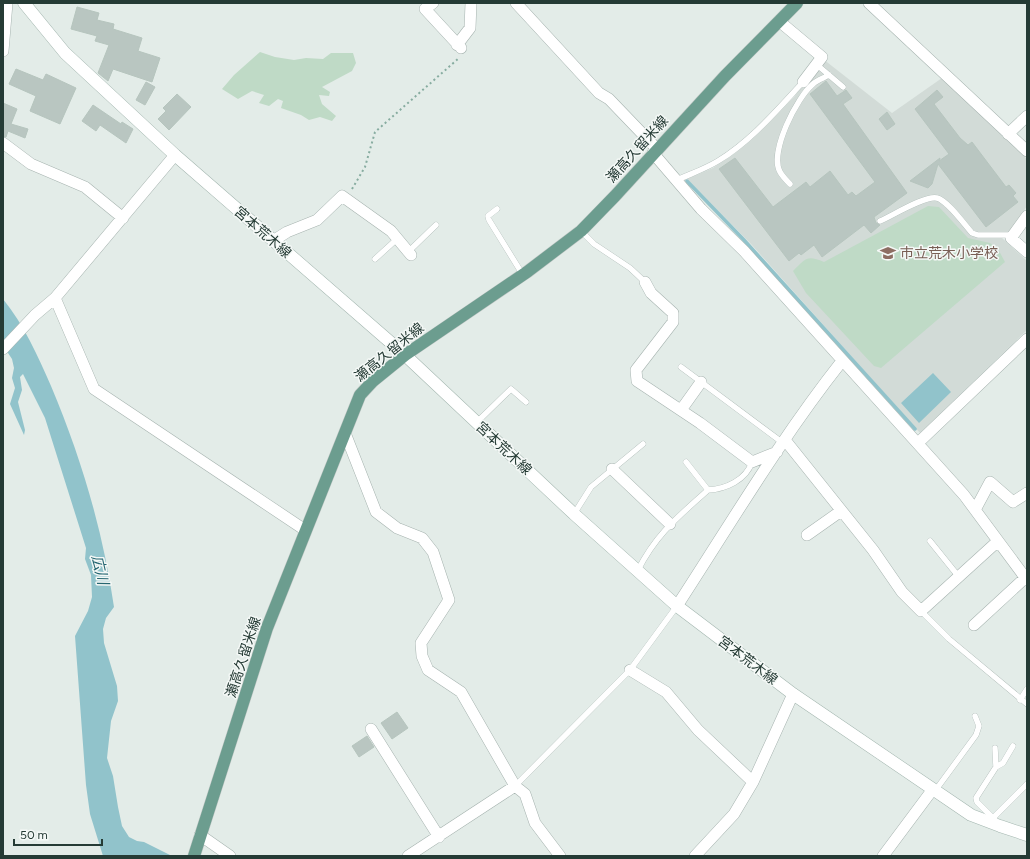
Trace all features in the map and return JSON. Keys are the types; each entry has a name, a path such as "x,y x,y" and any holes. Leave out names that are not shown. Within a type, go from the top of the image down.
{"main road":[{"name":"宮本荒木線","path":"24,3 65,53 175,155 405,355 574,514 677,606 793,694 971,815 1027,835"},
{"name":"瀬高久留米線","path":"194,856 267,628 360,395 373,381 405,355 523,275 581,230 797,3"}],"street":[{"path":"3,51 7,3"},
{"path":"433,3 425,9 459,46 470,28 471,3"},
{"path":"516,3 599,93 608,99 655,151 676,180 701,209 744,251 976,510 1026,579 974,625"},
{"path":"869,3 1027,151"},
{"path":"779,21 822,57 803,82"},
{"path":"1008,134 1027,116"},
{"path":"3,143 32,164 85,187 123,218"},
{"path":"3,349 35,315 55,298 175,155"},
{"path":"273,241 286,232 317,220 342,196 391,231 410,253"},
{"path":"1027,216 1011,238 1027,252"},
{"path":"645,282 652,293 673,313 673,322 636,370 637,381 681,410 752,462 781,445"},
{"path":"55,298 94,389 305,530"},
{"path":"918,444 1027,339"},
{"path":"677,606 781,445 813,398 842,361"},
{"path":"681,410 701,382"},
{"path":"345,433 376,512 397,528 422,538 435,559 449,600 421,643 422,656 428,670 461,692 515,786 525,794 535,823 560,856"},
{"path":"781,445 841,511 872,550 902,592 921,611 998,541"},
{"path":"612,469 670,524"},
{"path":"976,510 990,482 1013,502 1027,493"},
{"path":"807,535 841,511"},
{"path":"630,670 666,692 698,730 753,782"},
{"path":"695,856 734,814 753,782 793,694"},
{"path":"371,729 439,837"},
{"path":"408,856 515,786"},
{"path":"883,856 934,790"},
{"path":"200,834 230,856"}],"lane":[{"path":"816,64 843,87"},
{"path":"790,184 780,172 778,154 783,133 798,102 813,83 829,75"},
{"path":"676,180 711,166 734,151 779,108 803,82"},
{"path":"880,222 925,200 936,198 944,202 972,233 978,235 1013,235"},
{"path":"498,209 488,216 489,220 523,275"},
{"path":"410,253 436,225"},
{"path":"581,230 594,244 630,268 645,282"},
{"path":"375,259 397,239"},
{"path":"681,367 781,445"},
{"path":"476,423 511,388 526,402"},
{"path":"574,514 591,487 643,444"},
{"path":"686,462 708,490"},
{"path":"638,571 649,549 670,524 708,490 738,482 750,469 752,462"},
{"path":"930,541 959,576"},
{"path":"515,786 630,670 677,606"},
{"path":"921,611 949,639 1020,700 1027,704"},
{"path":"1020,700 1027,689"},
{"path":"934,790 976,735 979,726 975,716"},
{"path":"1012,746 1003,762 996,767 976,798 977,802 995,823 1027,784"},
{"path":"995,748 996,767"}],"path":[{"path":"345,198 365,167 375,132 460,58 462,53 459,46"}],"shaded area":[{"name":"市立荒木小学校","path":"823,59 892,113 942,78 1027,159 1027,206 1012,228 1002,238 1027,261 1027,330 920,433 751,244 687,179 713,168 735,153 794,97"}],"green space":[{"path":"260,52 275,57 294,60 306,58 323,59 331,53 353,53 356,63 352,71 322,87 330,92 329,96 319,95 322,104 336,116 332,121 320,117 309,120 301,115 281,108 283,101 278,99 269,106 259,103 264,95 252,91 238,99 222,89 234,75"},
{"path":"928,206 939,207 968,238 990,243 998,249 1005,262 881,368 874,366 806,293 793,271 801,263 810,258 824,262"}],"water":[{"name":"広川","path":"3,299 18,319 30,341 62,413 90,495 104,550 114,607 106,618 103,629 104,643 117,686 118,701 111,721 107,758 113,776 122,826 129,837 137,841 144,842 172,856 103,856 90,814 86,785 75,636 88,611 92,597 91,575 85,559 86,548 45,418 23,374 20,377 22,390 18,402 25,430 24,435 10,404 15,388 12,378 14,368 12,359 8,353 3,354"},
{"path":"933,373 951,392 919,423 901,403"}],"building":[{"path":"77,7 99,13 97,20 114,24 113,29 142,38 138,51 160,58 152,82 113,69 108,81 98,73 109,45 95,41 97,36 71,29"},
{"path":"16,69 43,80 46,74 76,88 60,124 30,111 36,96 9,84"},
{"path":"826,81 837,96 846,90 852,98 843,104 907,193 874,217 876,223 880,225 871,233 864,225 822,257 814,245 801,255 799,253 789,261 719,169 735,158 773,207 806,182 810,187 830,171 848,195 852,192 856,196 875,182 810,94"},
{"path":"146,82 155,87 145,105 136,100"},
{"path":"937,90 943,97 934,104 960,138 968,145 972,142 1006,187 1009,185 1016,193 1013,196 1018,202 986,227 938,164 932,184 928,188 910,181 940,158 939,161 949,154 915,109"},
{"path":"177,94 191,107 169,130 158,119 166,111 163,108"},
{"path":"3,103 17,109 11,124 28,129 25,138 8,131 6,137 3,136"},
{"path":"93,105 121,124 122,122 133,129 126,143 100,125 96,131 82,121"},
{"path":"887,112 895,124 887,130 879,119"},
{"path":"397,712 408,728 392,739 381,723"},
{"path":"367,736 374,747 359,757 352,746"}],"waterway":[{"path":"687,181 744,240 915,429"}],"place":[{"name":"市立荒木小学校","path":"888,253"}]}
